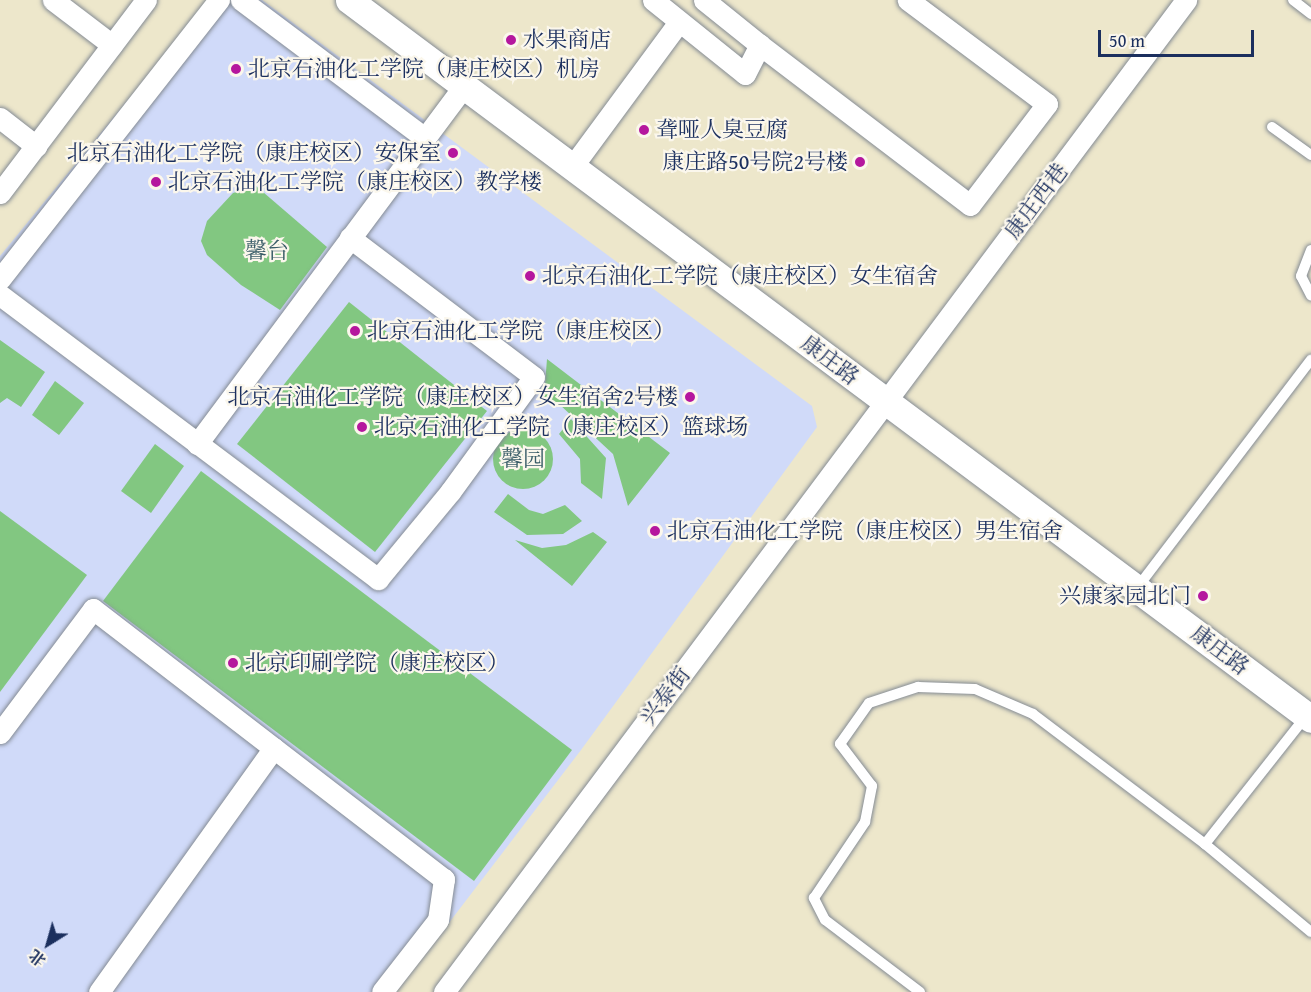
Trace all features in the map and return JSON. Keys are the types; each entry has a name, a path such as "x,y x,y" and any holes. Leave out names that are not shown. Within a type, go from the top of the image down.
{"street":[{"path":"52,0 112,45"},
{"path":"0,193 146,0"},
{"path":"0,279 219,0"},
{"path":"241,0 425,138"},
{"name":"康庄路","path":"350,0 1309,718"},
{"path":"653,0 745,74 760,45"},
{"path":"704,0 969,205 1047,104 908,0"},
{"name":"康庄西巷","path":"886,401 1186,0"},
{"path":"573,167 679,22"},
{"path":"197,444 464,87"},
{"path":"0,118 36,146"},
{"path":"0,295 378,579 450,492 534,377 350,238"},
{"name":"兴泰街","path":"444,992 886,401"},
{"path":"0,733 93,609 444,879 438,920 382,992"},
{"path":"99,992 274,748"}],"lane":[{"path":"1293,0 1311,14"},
{"path":"1272,127 1311,155"},
{"path":"1311,250 1301,276 1311,296"},
{"path":"1137,588 1311,360"},
{"path":"920,992 825,920 814,898 865,822 872,786 840,744 869,703 918,687 975,689 1033,714 1205,844 1311,932"},
{"path":"1205,844 1309,718"}],"shaded area":[{"name":"北京石油化工学院（康庄校区）","path":"210,0 262,0 812,406 817,427 581,750 396,992 0,992 0,256"}],"green space":[{"name":"馨台","path":"256,186 327,247 280,310 241,285 207,255 201,241 207,221 233,193"},
{"name":"北京石油化工学院（康庄校区）篮球场","path":"349,302 487,411 375,552 237,444"},
{"path":"0,340 45,372 21,407 7,398 0,403"},
{"path":"547,359 670,453 628,506 613,454 559,404 544,397"},
{"path":"55,381 84,403 59,435 32,415"},
{"path":"571,419 606,458 602,499 581,483 580,459 559,434"},
{"name":"馨园","path":"517,429 529,429 540,434 548,442 553,459 551,471 540,484 529,489 517,489 506,484 498,476 493,465 493,453 498,442 506,434"},
{"path":"155,444 184,466 151,513 121,491"},
{"path":"201,471 572,750 474,881 103,601"},
{"path":"508,494 529,510 543,514 565,505 582,521 563,534 527,535 494,512"},
{"path":"0,511 87,575 0,692"},
{"path":"593,532 607,542 572,586 515,540 542,548 566,545"}],"place":[{"name":"水果商店","path":"511,40"},
{"name":"北京石油化工学院（康庄校区）机房","path":"236,69"},
{"name":"聋哑人臭豆腐","path":"644,130"},
{"name":"北京石油化工学院（康庄校区）安保室","path":"453,153"},
{"name":"康庄路50号院2号楼","path":"860,162"},
{"name":"北京石油化工学院（康庄校区）教学楼","path":"156,182"},
{"name":"北京石油化工学院（康庄校区）女生宿舍","path":"530,276"},
{"name":"北京石油化工学院（康庄校区）","path":"355,331"},
{"name":"北京石油化工学院（康庄校区）女生宿舍2号楼","path":"690,397"},
{"name":"北京石油化工学院（康庄校区）篮球场","path":"362,427"},
{"name":"北京石油化工学院（康庄校区）男生宿舍","path":"655,531"},
{"name":"兴康家园北门","path":"1203,596"},
{"name":"北京印刷学院（康庄校区）","path":"233,663"}]}
